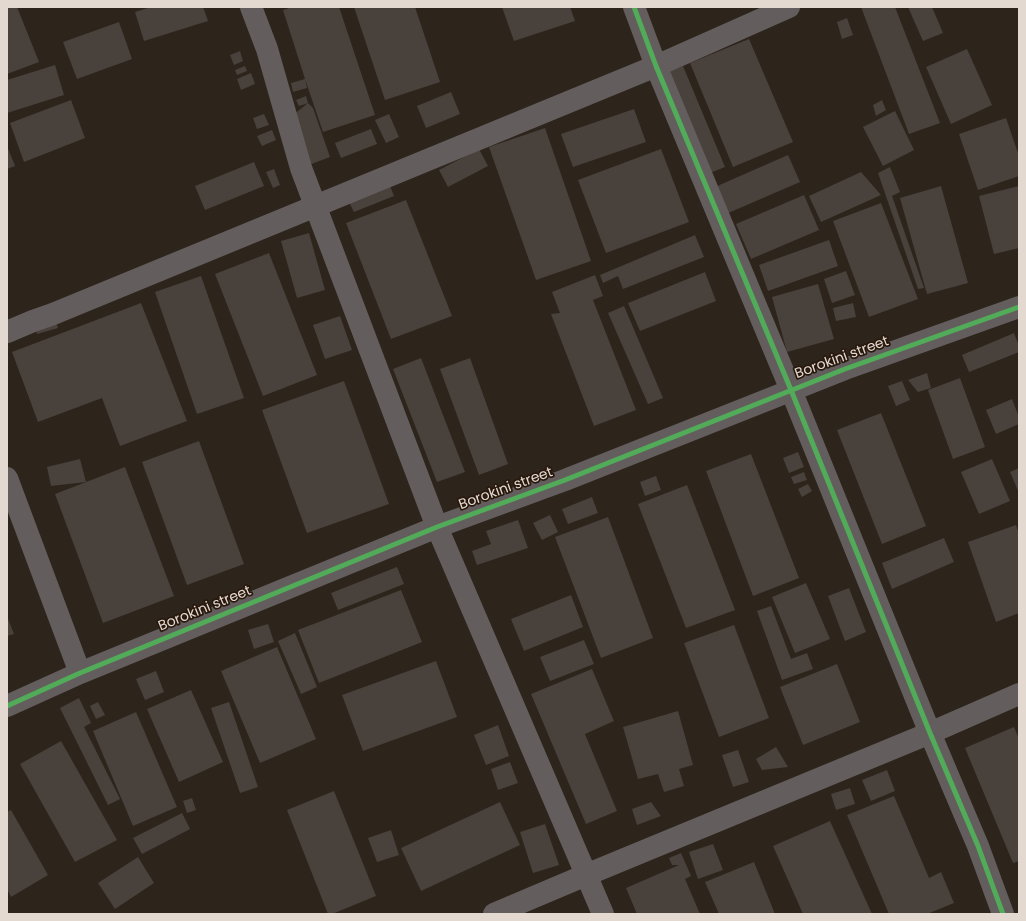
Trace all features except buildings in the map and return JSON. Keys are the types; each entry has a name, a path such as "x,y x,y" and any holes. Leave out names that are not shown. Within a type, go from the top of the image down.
{"street":[{"path":"251,7 267,49 296,152 437,527 603,914"},
{"path":"634,7 656,66 791,390 930,734 978,846 1003,914"},
{"path":"7,332 656,66 789,7"},
{"name":"Borokini street","path":"7,706 80,673 437,527 565,480 791,390 1019,308"},
{"path":"7,478 80,673"},
{"path":"494,914 930,734 1019,694"}],"cycle path":[{"path":"634,7 656,66 791,390 930,733 978,846 1003,914"},
{"path":"7,706 80,673 437,527 565,480 845,369 1019,307"}]}
